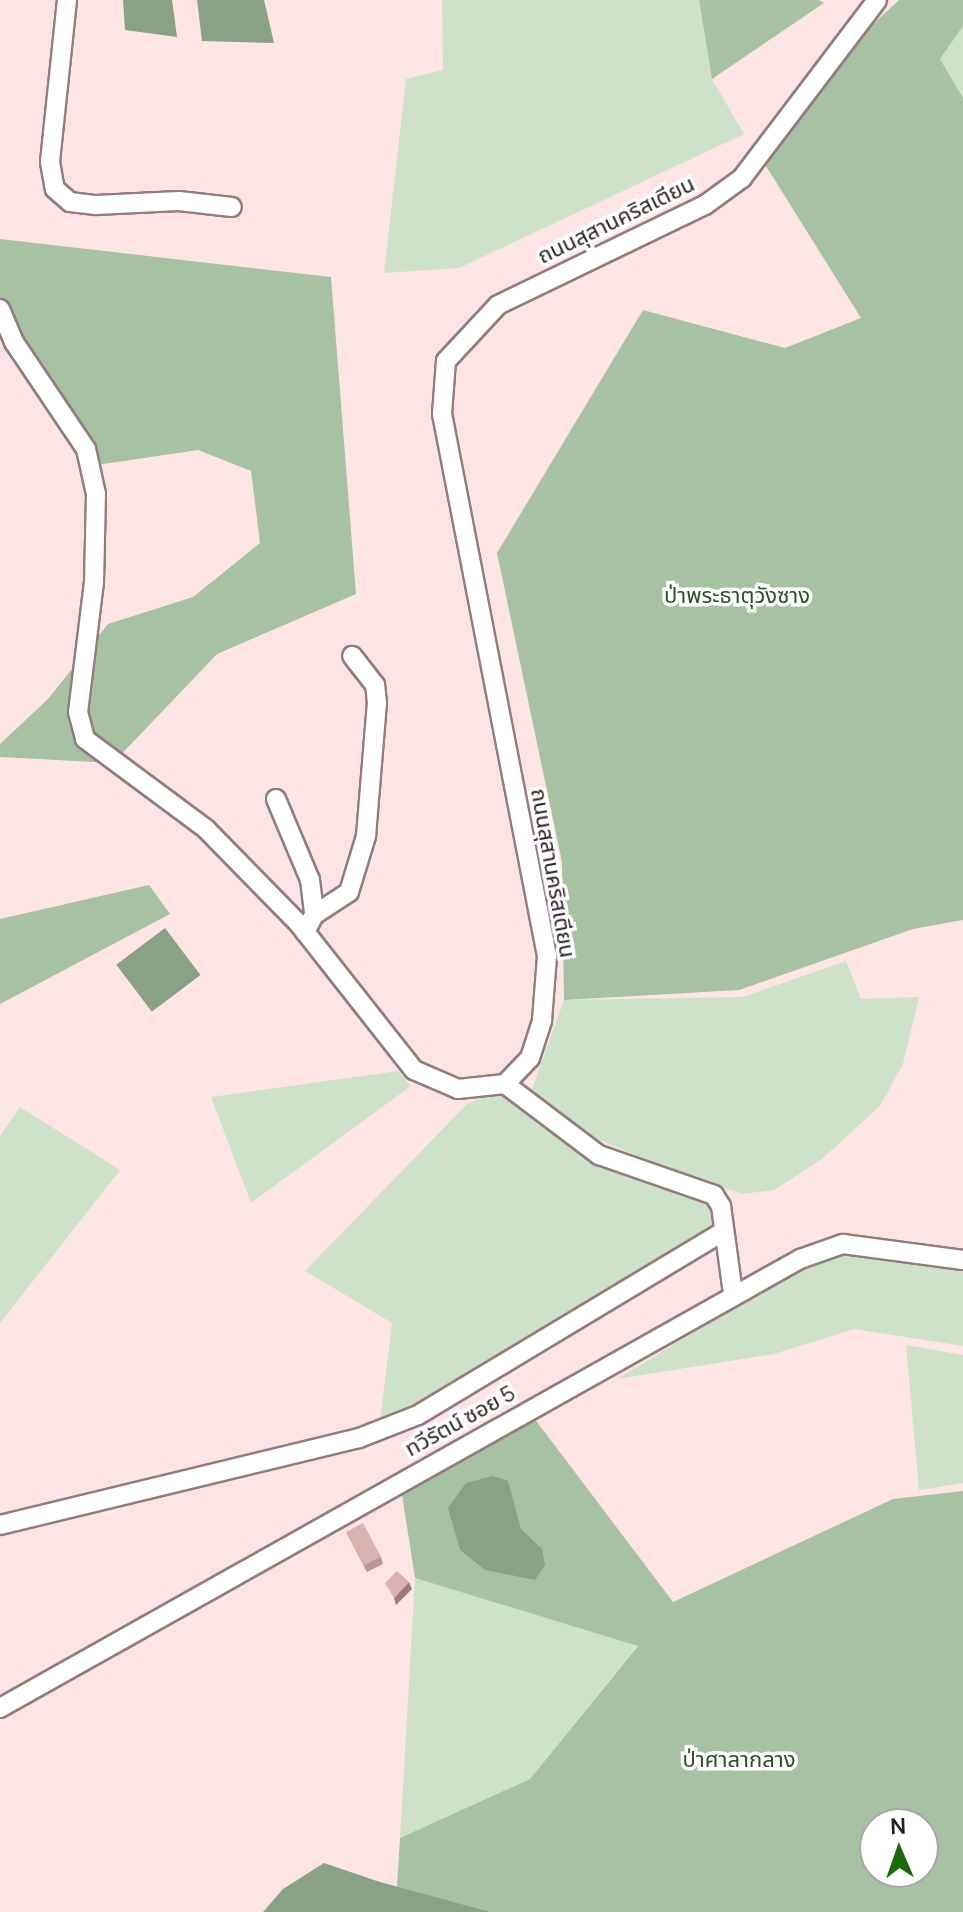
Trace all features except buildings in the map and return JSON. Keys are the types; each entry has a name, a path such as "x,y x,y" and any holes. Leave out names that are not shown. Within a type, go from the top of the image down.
{"street":[{"path":"67,0 50,162 55,189 70,202 96,205 179,201 232,207"},
{"name":"ถนนสุสานคริสเตียน","path":"505,1084 530,1058 542,1020 547,956 442,414 446,361 498,305 705,205 742,178 877,0"},
{"path":"0,309 14,342 86,449 96,494 94,582 78,712 85,739 206,829 309,924 414,1070 458,1089 505,1084 599,1155 714,1195 721,1206 733,1294"},
{"path":"309,924 349,892 366,836 377,703 375,685 352,656"},
{"path":"276,799 310,880 309,924"},
{"path":"0,1525 359,1438 418,1415 723,1232"},
{"name":"ทวีรัตน์ ซอย 5","path":"0,1708 733,1294 818,1250 843,1244 963,1260"}],"shaded area":[{"path":"123,0 172,0 177,37 125,30"},
{"path":"197,0 264,0 274,43 202,41"},
{"path":"442,0 699,0 712,79 744,134 459,268 384,273 406,79 443,70"},
{"path":"963,26 963,98 940,59"},
{"path":"165,928 201,975 152,1012 116,965"},
{"path":"846,961 861,999 919,997 903,1064 880,1106 822,1159 774,1190 742,1194 654,1163 584,1133 531,1092 564,1000 743,997"},
{"path":"398,1071 411,1086 251,1203 211,1097"},
{"path":"505,1084 599,1155 714,1195 723,1232 380,1422 392,1323 305,1271 466,1105"},
{"path":"20,1107 120,1170 0,1323 0,1136"},
{"path":"851,1252 963,1267 963,1346 854,1329 774,1354 617,1379 798,1269"},
{"path":"906,1345 963,1355 963,1483 919,1490"},
{"path":"493,1476 508,1481 521,1529 542,1549 545,1565 535,1580 485,1570 460,1550 448,1508 466,1483"},
{"path":"415,1578 638,1645 530,1779 400,1838"},
{"path":"324,1863 380,1882 491,1912 263,1912 283,1889"}],"green space":[{"path":"699,0 819,0 824,3 712,79"},
{"name":"ป่าพระธาตุวังซาง","path":"899,0 963,0 963,26 940,59 963,98 963,920 913,929 739,990 564,1000 562,862 497,553 643,310 785,348 861,318 766,166 843,52"},
{"path":"0,239 331,277 356,594 217,654 113,763 0,757 0,744 48,699 108,624 193,597 260,543 251,471 198,450 90,466 0,309"},
{"path":"149,885 170,914 0,1004 0,919"},
{"name":"ป่าศาลากลาง","path":"528,1410 673,1602 893,1499 963,1491 963,1912 491,1912 397,1887 400,1838 530,1779 638,1646 415,1578 400,1482"}]}
